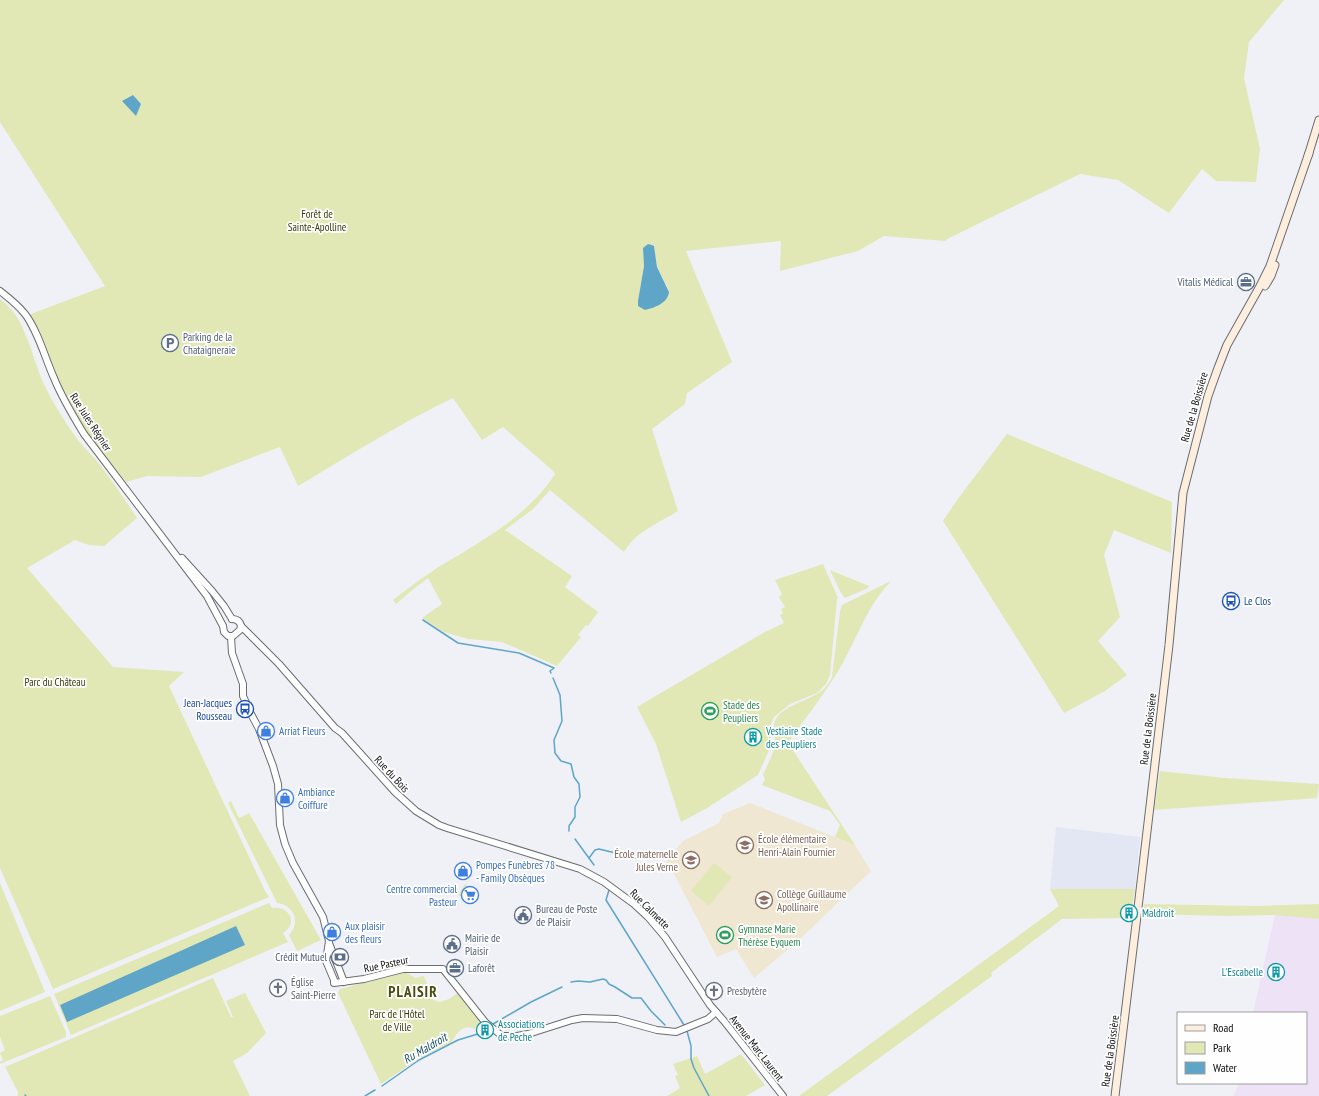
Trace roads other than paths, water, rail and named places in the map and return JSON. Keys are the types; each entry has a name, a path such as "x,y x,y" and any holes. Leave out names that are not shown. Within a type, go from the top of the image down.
{"main road":[{"name":"Rue de la Boissière","path":"1115,1096 1169,645 1183,493 1208,396 1218,368 1271,276 1295,208 1319,120"}],"street":[{"name":"Rue Jules Régnier","path":"0,291 13,301 26,315 40,342 65,404 84,434 207,596 223,626"},
{"name":"Rue Jules Régnier","path":"164,540 212,591 232,619"},
{"path":"249,634 234,635 226,634 223,626 232,619 238,620 241,626 241,629 234,635 232,653 243,684 243,696 259,729 278,784 280,825 285,844 293,863 324,918 329,941 344,982"},
{"name":"Rue du Bois","path":"241,626 279,664 383,780 416,811 439,826 563,864"},
{"name":"Rue Calmette","path":"563,864 593,875 618,891 644,913 665,937 716,1012"},
{"name":"Rue Pasteur","path":"329,941 326,961 334,983 364,979 403,969 443,969 485,1022 502,1036 528,1034 572,1020 584,1018 618,1019 657,1030 676,1032 708,1018 716,1012"},
{"name":"Avenue Marc Laurent","path":"716,1012 783,1096"}],"water":[{"path":"133,95 141,104 136,116 122,101"},
{"path":"648,244 654,246 657,267 669,292 668,296 663,302 645,310 638,306 638,301 644,266 643,248"},
{"path":"236,926 245,945 67,1022 60,1005"}],"waterway":[{"path":"423,620 458,643 519,653 554,668 550,671 551,673"},
{"path":"553,678 560,695 562,721 554,740 555,753 561,761 571,764 574,777 579,784 580,797 575,807 575,817 569,826 569,831"},
{"path":"575,839 594,865"},
{"path":"589,858 595,850 599,849 636,858"},
{"path":"609,890 606,900 684,1025"},
{"name":"Ru Maldroit","path":"571,982 606,980 609,984 632,998 641,998 665,1025"},
{"name":"Ru Maldroit","path":"493,1024 531,1002 562,987"},
{"name":"Ru Maldroit","path":"687,1031 691,1046 691,1059 694,1068 709,1096"},
{"name":"Ru Maldroit","path":"382,1086 419,1060 458,1040 481,1033"},
{"name":"Ru Maldroit","path":"365,1096 375,1090"}],"place":[{"name":"Vitalis Médical","path":"1246,282"},
{"name":"Parking de la Chataigneraie","path":"170,343"},
{"name":"Le Clos","path":"1231,601"},
{"name":"Jean-Jacques Rousseau","path":"245,709"},
{"name":"Stade des Peupliers","path":"710,711"},
{"name":"Arriat Fleurs","path":"266,731"},
{"name":"Vestiaire Stade des Peupliers","path":"753,737"},
{"name":"Ambiance Coiffure","path":"285,798"},
{"name":"École élémentaire Henri-Alain Fournier","path":"745,845"},
{"name":"École maternelle Jules Verne","path":"691,860"},
{"name":"Pompes Funèbres 78 - Family Obsèques","path":"463,871"},
{"name":"Centre commercial Pasteur","path":"470,895"},
{"name":"Collège Guillaume Apollinaire","path":"764,900"},
{"name":"Maldroit","path":"1129,913"},
{"name":"Bureau de Poste de Plaisir","path":"523,915"},
{"name":"Aux plaisir des fleurs","path":"332,932"},
{"name":"Gymnase Marie Thérèse Eyquem","path":"725,935"},
{"name":"Mairie de Plaisir","path":"452,944"},
{"name":"Crédit Mutuel","path":"340,957"},
{"name":"Laforêt","path":"455,968"},
{"name":"L'Escabelle","path":"1276,972"},
{"name":"Église Saint-Pierre","path":"278,988"},
{"name":"Presbytère","path":"714,991"},
{"name":"Associations de Peche","path":"485,1030"}],"district":[{"name":"PLAISIR","path":"413,991"}],"park label":[{"name":"Forêt de Sainte-Apolline","path":"317,220"},
{"name":"Parc du Château","path":"55,682"},
{"name":"Parc de l'Hôtel de Ville","path":"397,1020"}]}
